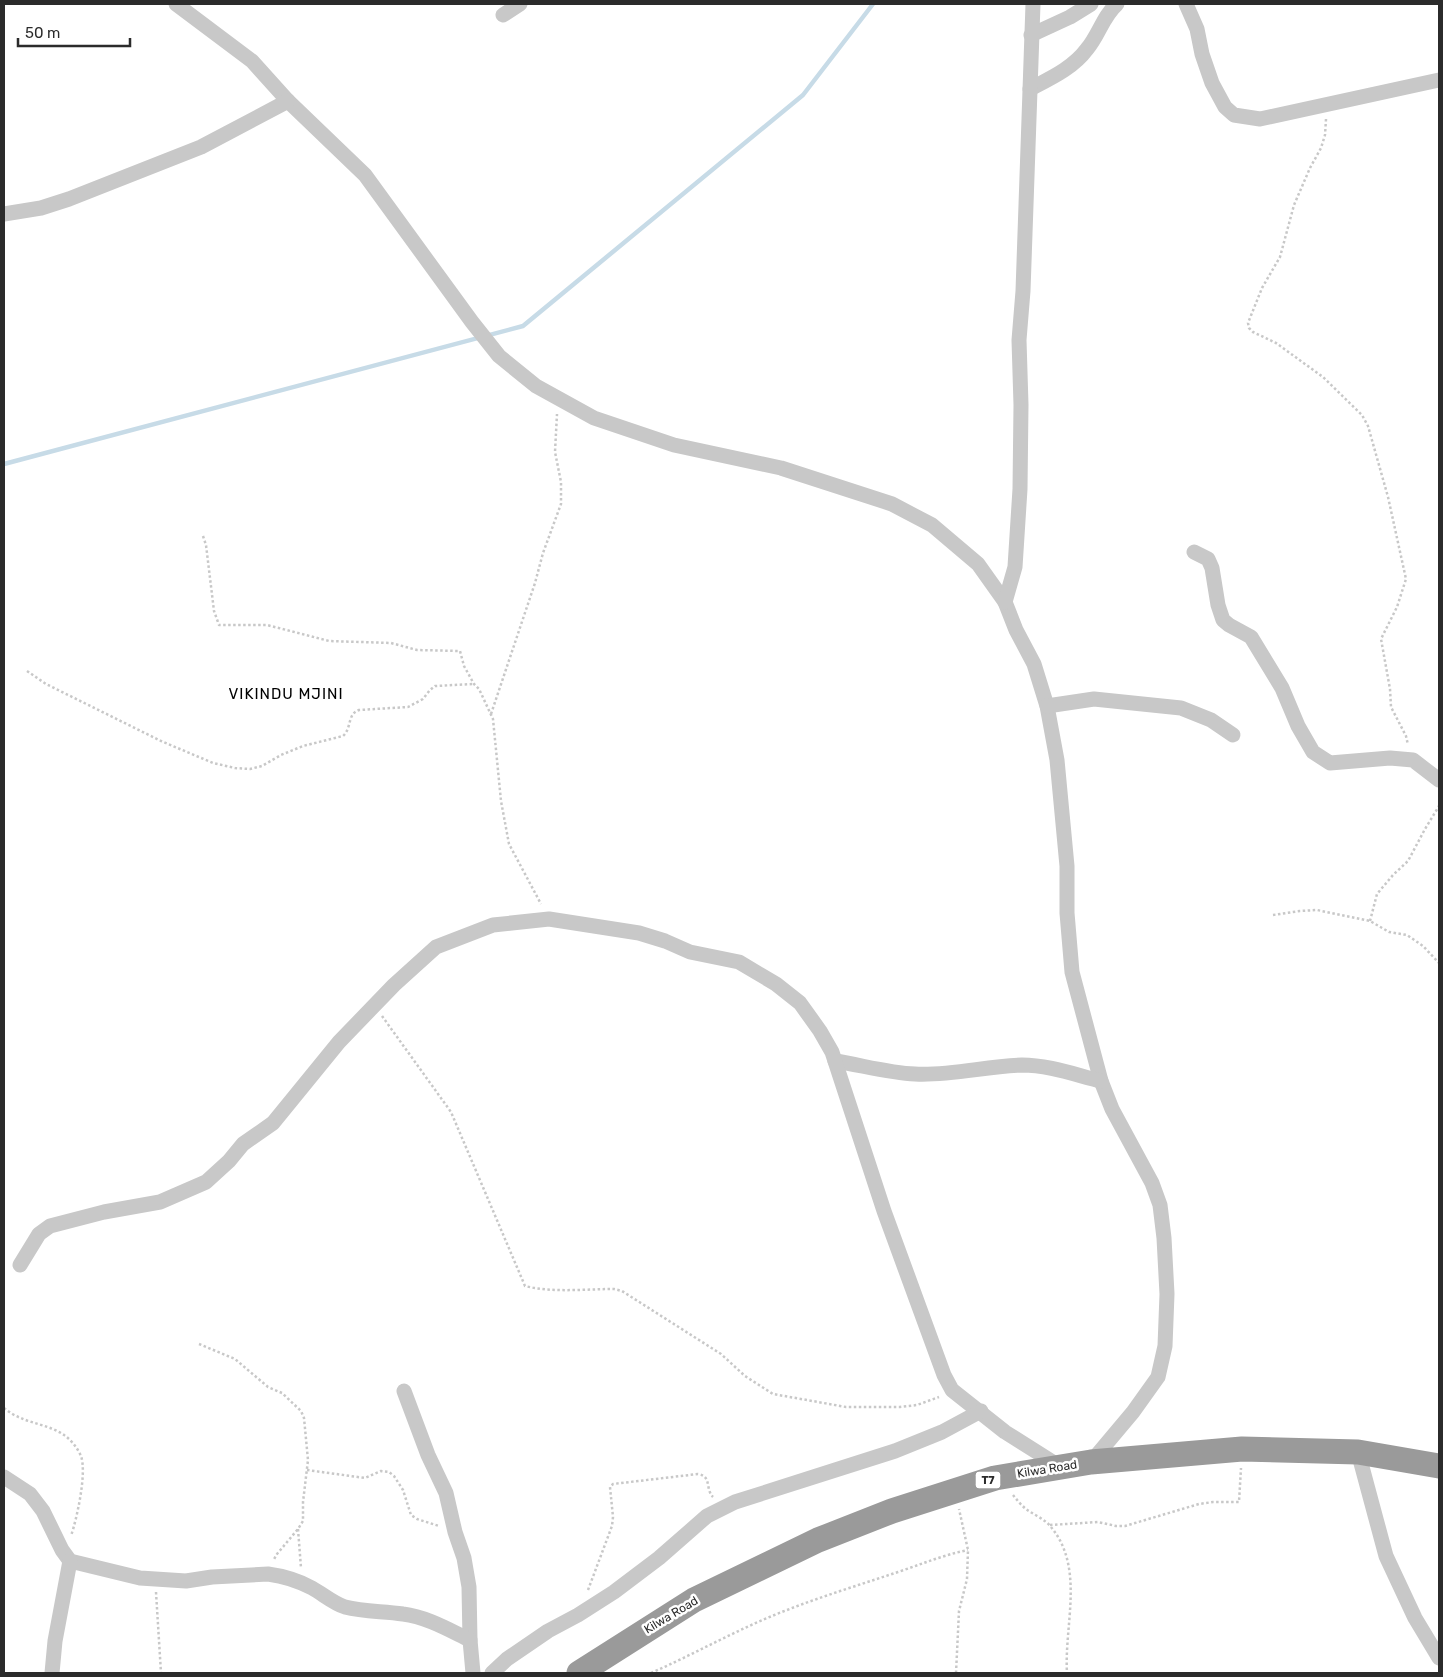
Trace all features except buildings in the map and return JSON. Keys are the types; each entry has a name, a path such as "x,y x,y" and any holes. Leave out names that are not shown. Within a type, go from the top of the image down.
{"highway":[{"name":"Kilwa Road","path":"579,1673 694,1600 818,1540 892,1511 996,1478 1091,1462 1242,1449 1358,1452 1439,1466"}],"street":[{"path":"176,4 252,61 288,100 365,176 499,356 536,386 594,418 674,445 781,468 892,504 932,525 978,564 1005,602 1016,630 1034,664 1047,706 1057,760 1067,866 1067,913 1072,972 1101,1081 1112,1109 1142,1162 1160,1205 1167,1294 1165,1346 1158,1377 1134,1412 1091,1462"},
{"path":"503,15 520,4"},
{"path":"1005,602 1016,567 1020,489 1021,405 1019,340 1023,291 1033,4"},
{"path":"1031,35 1070,17 1091,4"},
{"path":"1030,89 1062,72 1076,62 1088,48 1109,11 1117,4"},
{"path":"1186,4 1197,29 1202,54 1212,83 1224,106 1234,115 1260,119 1439,80"},
{"path":"4,214 41,208 69,200 200,147 288,100"},
{"path":"1194,552 1208,559 1212,568 1218,605 1223,620 1251,637 1282,688 1298,726 1313,752 1330,763 1390,758 1413,760 1439,780"},
{"path":"1047,706 1094,699 1181,708 1211,720 1233,735"},
{"path":"20,1265 39,1234 50,1226 104,1212 160,1202 206,1182 229,1161 243,1144 273,1123 339,1042 374,1005 436,947 492,925 549,919 639,933 665,941 690,952 739,962 776,984 800,1003 820,1031 835,1061 884,1211 944,1375 952,1390 1006,1432 1059,1466"},
{"path":"835,1061 914,1074 950,1074 990,1066 1025,1065 1042,1067 1101,1081"},
{"path":"404,1391 428,1455 446,1493 455,1532 464,1558 469,1587 473,1673"},
{"path":"492,1673 507,1659 548,1631 600,1602 659,1558 707,1516 735,1502 895,1451 942,1432 981,1411"},
{"path":"1358,1452 1386,1556 1415,1618 1439,1658"},
{"path":"4,1477 30,1494 43,1511 67,1557 52,1673"},
{"path":"67,1557 140,1578 186,1581 212,1577 268,1574 302,1584 344,1607 422,1618 470,1640"}],"path":[{"path":"1327,105 1321,148 1294,205 1280,257 1262,288 1248,323 1249,328 1254,332 1276,343 1323,377 1362,415 1368,426 1388,497 1406,579 1396,607 1381,639 1390,689 1391,707 1406,736 1413,760"},
{"path":"490,714 535,583 542,553 561,504 561,482 555,452 558,398"},
{"path":"203,536 206,545 214,612 219,625 266,625 330,641 391,643 417,650 458,650 474,684 480,689 493,720 501,801 509,844 549,919"},
{"path":"28,671 46,684 161,741 213,763 250,769 262,766 303,746 343,736 354,712 408,707 423,699 435,686 474,684"},
{"path":"1370,921 1377,894 1408,861 1439,806"},
{"path":"1273,915 1317,910 1370,921 1390,932 1407,935 1439,962"},
{"path":"374,1005 451,1112 525,1286 553,1290 614,1288 622,1291 721,1354 745,1376 773,1394 846,1407 900,1407 917,1405 952,1390"},
{"path":"200,1344 235,1359 268,1387 282,1393 301,1411 304,1418 307,1470 303,1521 277,1554 268,1574"},
{"path":"4,1408 21,1418 62,1434 74,1444 81,1456 81,1493 67,1557"},
{"path":"1050,1525 1098,1522 1126,1526 1160,1514 1199,1504 1239,1502 1242,1449"},
{"path":"307,1470 365,1478 381,1471 389,1472 403,1490 411,1515 417,1519 455,1532"},
{"path":"578,1615 612,1526 610,1487 613,1484 698,1474 706,1477 709,1493 715,1499 720,1502 735,1502"},
{"path":"996,1478 1026,1509 1050,1525 1060,1540 1066,1554 1070,1576 1067,1673"},
{"path":"955,1490 968,1550 967,1579 959,1611 956,1673"},
{"path":"298,1529 302,1584"},
{"path":"651,1673 773,1616 863,1582 899,1572 944,1555 968,1550"},
{"path":"154,1579 161,1673"}],"waterway":[{"path":"4,464 523,326 803,95 873,4"}],"district":[{"name":"VIKINDU MJINI","path":"286,694"}]}
